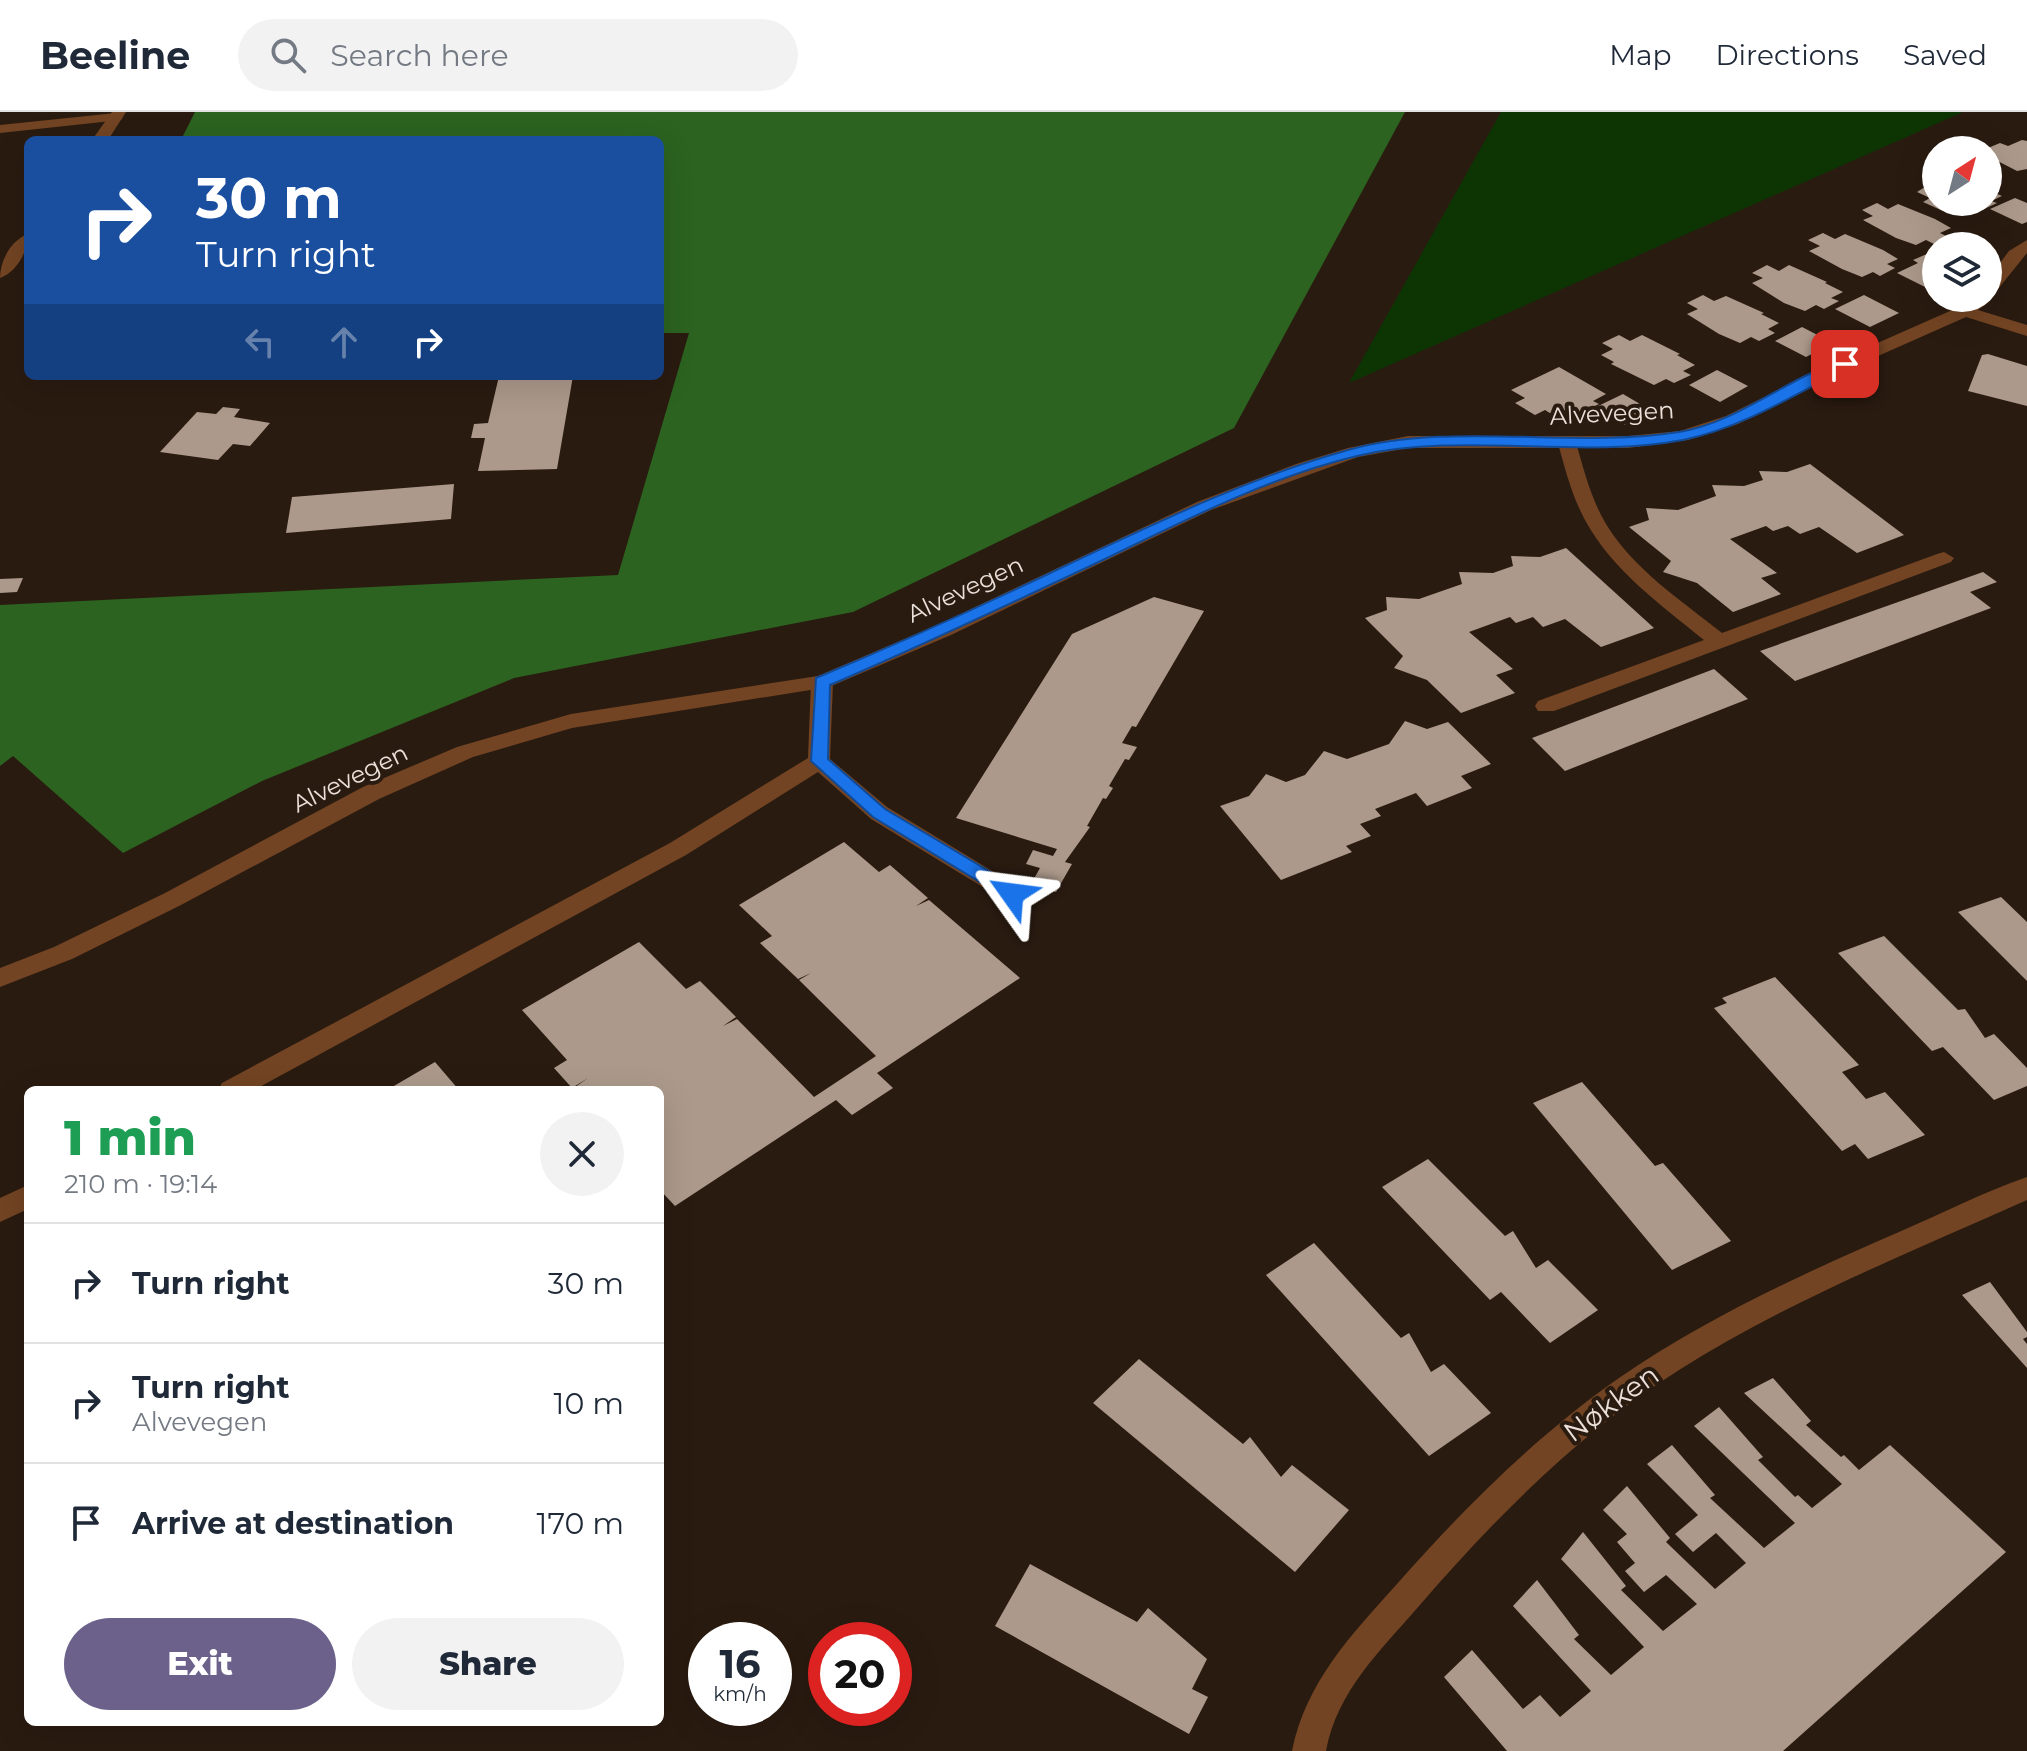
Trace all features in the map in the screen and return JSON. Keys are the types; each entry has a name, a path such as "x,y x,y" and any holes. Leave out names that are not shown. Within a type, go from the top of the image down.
{"street":[{"path":"0,129 118,114"},
{"path":"103,136 118,114"},
{"path":"0,273 24,244"},
{"path":"2002,271 2015,254 2027,245"},
{"name":"Alvevegen","path":"0,978 63,953 173,899 371,793 476,748 571,721 767,688 822,682 944,630 1204,506 1303,468 1355,452 1408,442 1657,440 1707,430 1957,312"},
{"name":"Alvevegen","path":"1990,312 2027,331"},
{"path":"1567,443 1580,485 1599,528 1630,566 1720,642"},
{"path":"1546,706 1944,558"},
{"path":"819,761 822,682"},
{"path":"819,761 879,813 1012,894"},
{"path":"238,1086 678,849 819,761"},
{"name":"Nøkken","path":"1309,1751 1316,1717 1334,1681 1452,1543 1535,1460 1579,1424 1669,1360 1751,1315 2027,1188"},
{"path":"0,1211 24,1198"}],"green space":[{"path":"195,112 1405,112 1234,428 853,612 514,678 262,781 123,853 13,756 0,766 0,605 618,575 689,333 664,333 664,136 183,136"},
{"path":"1501,112 1963,112 1349,383"}],"building":[{"path":"2027,141 2027,169 2017,171 2002,163 2002,144 2008,146"},
{"path":"2015,198 2027,203 2027,222 2022,224 2002,215 2002,204"},
{"path":"1877,203 1888,209 1898,204 1951,228 1942,232 1922,232 1922,242 1916,245 1863,220 1873,216 1862,210"},
{"path":"1823,233 1835,239 1845,234 1883,250 1898,259 1887,264 1895,268 1880,276 1873,272 1862,277 1842,269 1809,251 1820,246 1808,240"},
{"path":"1922,256 1922,286 1897,273 1918,263 1913,260"},
{"path":"1767,265 1779,271 1789,265 1843,292 1831,298 1839,301 1824,309 1816,305 1805,311 1784,303 1752,283 1763,278 1752,273"},
{"path":"1703,295 1714,301 1726,296 1764,313 1761,314 1779,323 1768,329 1775,333 1759,341 1751,337 1740,343 1719,334 1687,314 1698,309 1687,303"},
{"path":"1864,295 1899,313 1870,327 1835,309"},
{"path":"1802,327 1833,343 1806,357 1775,341"},
{"path":"1619,335 1630,341 1642,335 1680,354 1677,355 1695,365 1683,371 1691,375 1674,383 1666,379 1654,385 1611,364 1614,362 1601,355 1613,349 1602,343"},
{"path":"1982,355 2027,366 2027,406 1968,391"},
{"path":"1559,367 1606,394 1593,401 1599,404 1574,416 1568,413 1558,418 1545,410 1535,415 1515,403 1525,398 1511,390"},
{"path":"1717,370 1748,386 1720,402 1689,385"},
{"path":"498,380 572,380 557,469 478,471 485,438 471,438 474,424 488,423"},
{"path":"1623,394 1652,411 1624,425 1594,408"},
{"path":"223,407 240,409 234,417 270,423 250,446 233,444 218,460 160,452 197,412 216,414"},
{"path":"1810,464 1904,535 1857,553 1819,527 1800,534 1788,526 1773,531 1766,526 1730,539 1777,573 1761,578 1781,594 1733,612 1697,583 1663,572 1671,561 1629,527 1649,520 1646,508 1678,510 1716,496 1712,485 1744,486 1763,480 1759,471 1787,472"},
{"path":"454,484 451,519 286,533 292,497"},
{"path":"1566,548 1654,628 1601,647 1565,619 1543,627 1533,617 1516,623 1510,617 1469,632 1513,669 1496,675 1515,693 1461,713 1427,680 1394,668 1403,656 1365,618 1387,610 1386,597 1419,599 1462,584 1459,572 1493,573 1513,566 1511,556 1540,557"},
{"path":"1983,572 1997,582 1970,592 1991,608 1795,681 1760,651"},
{"path":"23,578 17,592 0,593 0,579"},
{"path":"1154,597 1204,611 1136,727 1132,726 1122,743 1137,747 1129,760 1125,759 1109,786 1113,788 1106,799 1103,798 1087,826 1090,827 1065,862 1072,864 1056,892 1031,884 1040,868 1026,864 1033,850 1053,856 1057,849 956,818 1072,634"},
{"path":"1714,669 1748,699 1565,771 1532,738"},
{"path":"1405,721 1427,729 1448,722 1491,764 1461,776 1472,788 1427,806 1416,793 1375,809 1381,816 1360,824 1371,836 1346,846 1352,852 1281,880 1220,806 1249,796 1266,774 1286,782 1305,775 1324,751 1347,759 1389,744"},
{"path":"844,842 879,872 890,865 928,898 916,906 929,900 1020,978 877,1073 893,1088 852,1115 836,1100 675,1206 664,1194 664,1086 577,1086 588,1078 570,1086 554,1068 567,1060 522,1010 639,942 686,989 700,981 736,1017 723,1026 737,1019 814,1097 876,1056 799,980 811,973 798,979 760,943 772,936 739,905"},
{"path":"2001,897 2027,922 2027,981 1958,912"},
{"path":"1884,936 1958,1010 1965,1009 1985,1038 1994,1034 2027,1068 2027,1086 1994,1100 1943,1047 1932,1051 1838,953"},
{"path":"1775,977 1859,1065 1842,1072 1866,1099 1885,1092 1925,1135 1868,1159 1855,1144 1842,1151 1714,1008 1727,1003 1722,998"},
{"path":"435,1062 456,1086 394,1086"},
{"path":"1582,1082 1655,1166 1663,1163 1731,1241 1672,1270 1533,1103"},
{"path":"1428,1159 1505,1236 1513,1231 1536,1268 1548,1260 1598,1310 1550,1343 1501,1292 1490,1300 1382,1187"},
{"path":"1314,1243 1401,1338 1409,1333 1431,1372 1444,1364 1491,1413 1429,1456 1266,1275"},
{"path":"1990,1282 2027,1332 2027,1337 2023,1339 2027,1344 2027,1368 1962,1295"},
{"path":"1139,1359 1243,1444 1250,1437 1281,1477 1292,1465 1349,1510 1295,1572 1093,1403"},
{"path":"1773,1378 1811,1421 1806,1425 1841,1457 1844,1455 1859,1470 1890,1445 2006,1552 1783,1751 1507,1751 1444,1677 1472,1650 1523,1709 1540,1695 1560,1717 1591,1691 1513,1606 1537,1580 1579,1635 1574,1639 1611,1675 1644,1647 1561,1559 1583,1532 1626,1586 1621,1590 1663,1631 1697,1604 1666,1575 1644,1592 1625,1571 1635,1563 1617,1542 1627,1534 1603,1510 1627,1486 1670,1538 1666,1542 1715,1589 1746,1563 1716,1533 1693,1552 1675,1534 1698,1515 1647,1464 1672,1445 1715,1495 1710,1498 1764,1548 1795,1523 1694,1426 1719,1407 1763,1457 1758,1460 1795,1497 1798,1495 1812,1508 1842,1484 1744,1393"},
{"path":"1030,1564 1137,1622 1148,1608 1207,1659 1192,1689 1208,1697 1189,1734 995,1626"}],"route":[{"path":"1012,894 879,813 819,761 822,682 944,630 1204,506 1303,468 1355,452 1408,442 1596,443 1682,436 1732,420 1845,364"}]}
